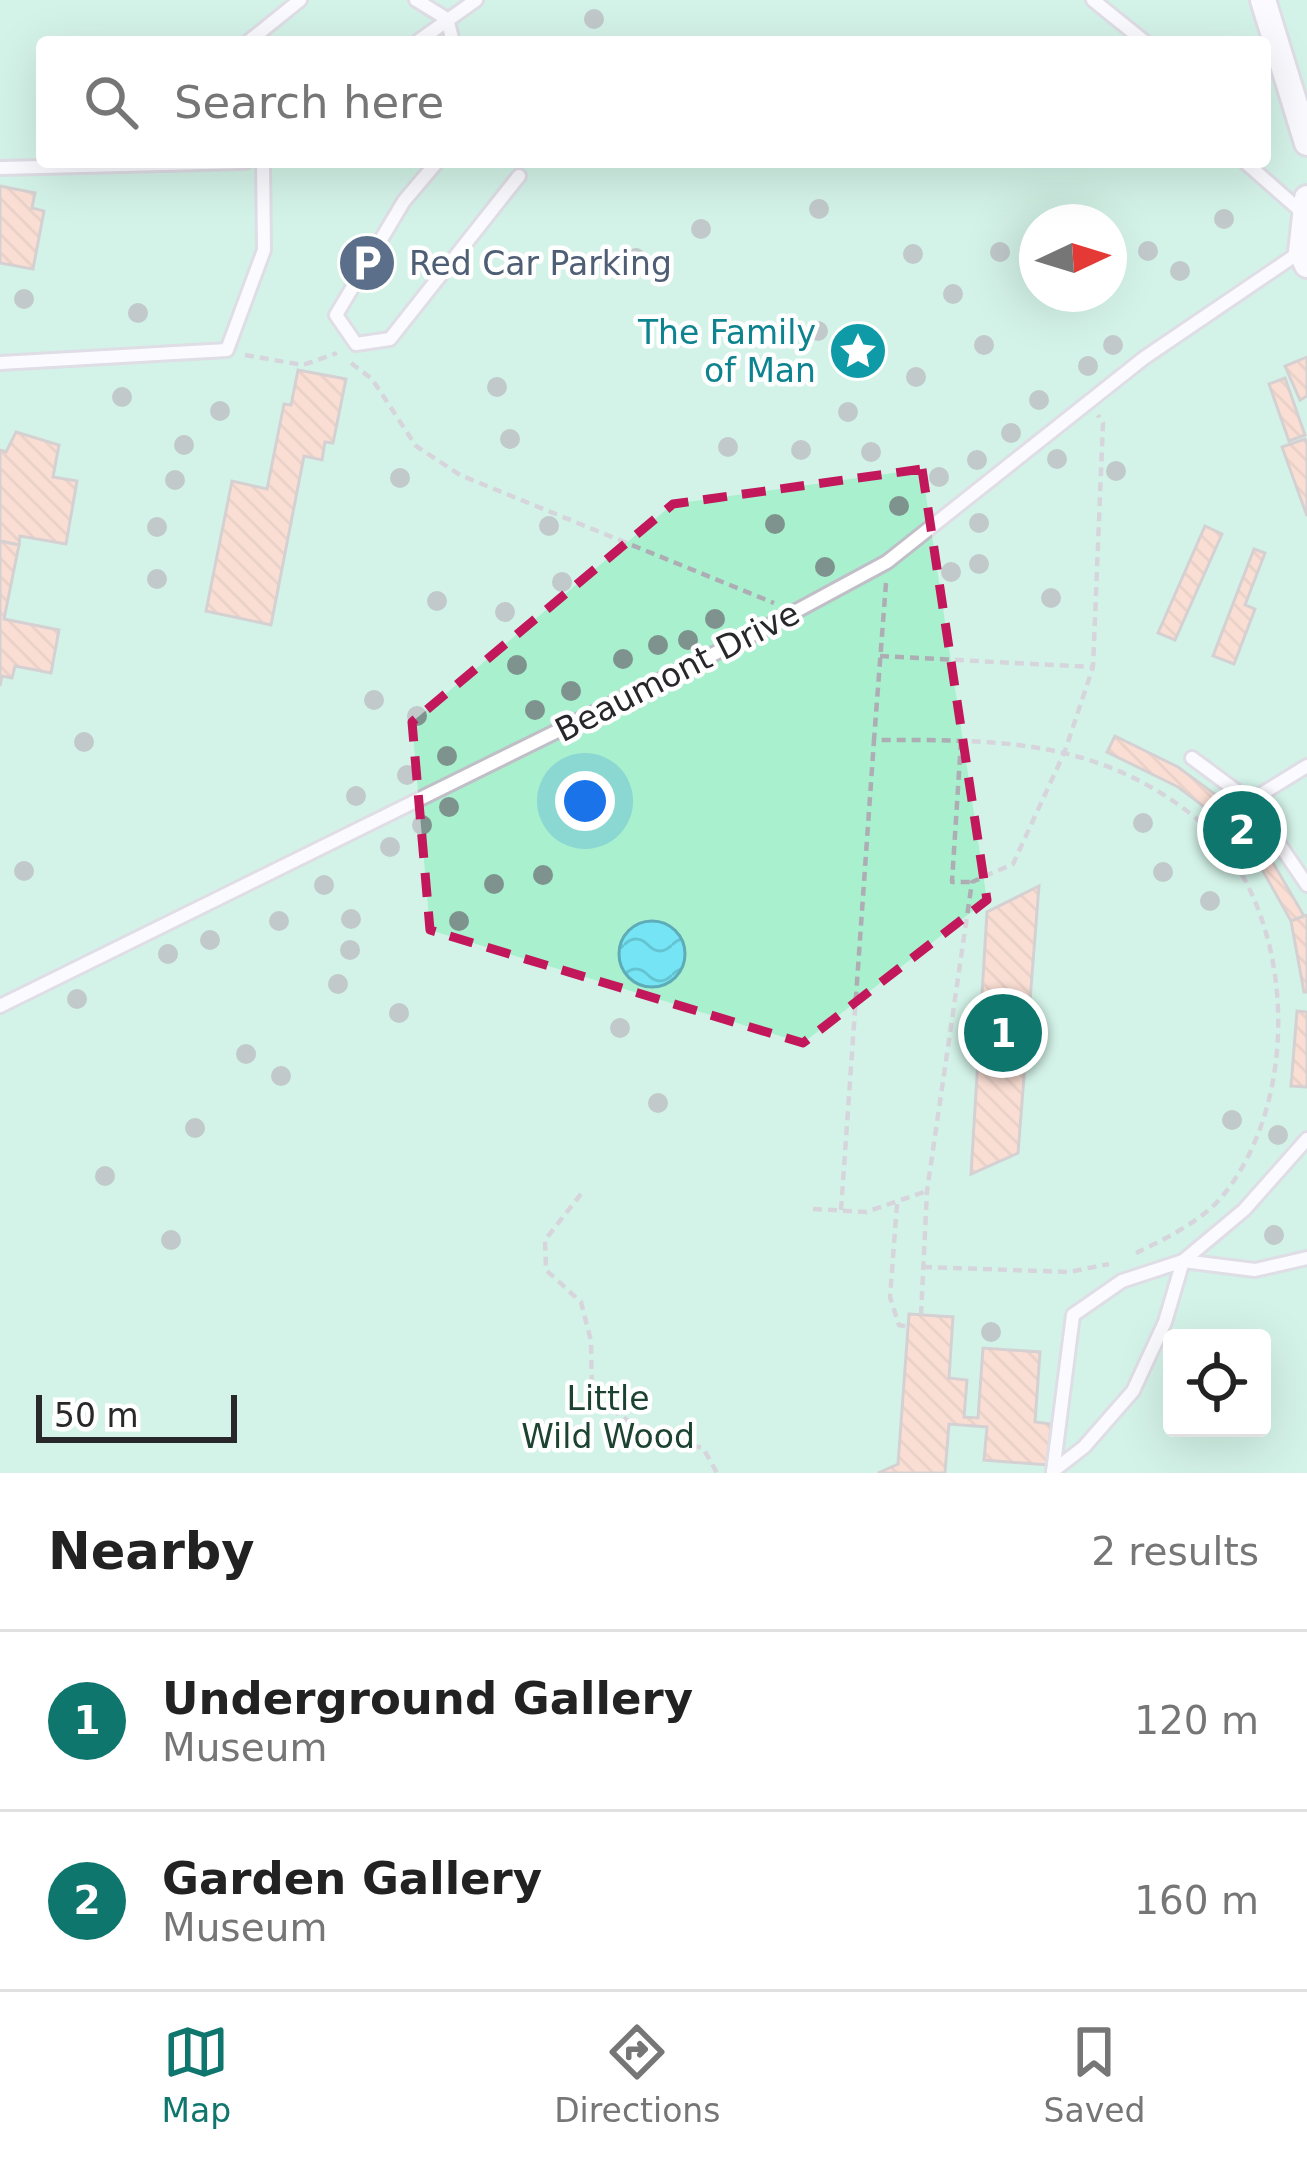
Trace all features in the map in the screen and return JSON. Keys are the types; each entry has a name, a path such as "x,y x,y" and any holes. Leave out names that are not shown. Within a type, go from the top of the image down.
{"street":[{"path":"1262,0 1307,143"},
{"path":"1304,258 1305,205"}],"lane":[{"path":"255,36 300,0"},
{"path":"416,0 448,20 452,36"},
{"path":"425,36 476,0"},
{"path":"1093,0 1138,36"},
{"path":"0,168 36,167"},
{"path":"0,362 227,350 264,250 263,168"},
{"path":"432,168 404,201 336,315 356,344 390,339 519,176"},
{"path":"1253,168 1305,205"},
{"name":"Beaumont Drive","path":"0,1006 887,562 1088,400 1304,258"},
{"path":"1192,758 1250,801 1307,885"},
{"path":"1250,801 1307,766"},
{"path":"1053,1472 1073,1315 1122,1281 1183,1261 1244,1210 1307,1138"},
{"path":"1183,1261 1255,1270 1307,1258"},
{"path":"1053,1472 1084,1447 1133,1391 1166,1322 1183,1261"}],"path":[{"path":"227,350 303,365 333,350 372,379 416,446 460,475 796,611"},
{"path":"961,740 952,882 972,882 1013,863 1065,751 1093,667 1103,423 1088,400"},
{"path":"841,1210 887,562"},
{"path":"880,656 1093,667"},
{"path":"874,740 1014,740 1065,751 1107,766 1187,811 1226,849 1250,885 1270,931 1278,985 1277,1045 1267,1100 1245,1159 1217,1202 1137,1253 1070,1271 923,1267"},
{"path":"920,1315 927,1191 972,882"},
{"path":"813,1209 866,1212 927,1191"},
{"path":"581,1194 545,1240 546,1270 581,1302 591,1342 592,1397 652,1436 703,1448 717,1473"},
{"path":"897,1204 890,1297 899,1325 908,1327"}],"highlighted area":[{"path":"922,469 987,900 803,1043 430,930 412,722 673,504"}],"green space":[{"name":"Little Wild Wood","path":"0,0 1307,0 1307,1473 0,1473"}],"water":[{"path":"652,921 676,930 685,954 676,978 652,987 628,978 619,954 628,930"}],"building":[{"path":"0,186 35,193 32,208 44,211 33,269 0,263"},
{"path":"1307,357 1307,396 1300,400 1285,366"},
{"path":"298,370 346,379 333,443 325,442 322,460 304,456 271,625 206,611 232,481 267,489 284,404 291,405"},
{"path":"1285,378 1305,435 1289,441 1269,384"},
{"path":"16,432 59,445 53,477 77,481 66,544 20,536 19,545 0,541 0,450 6,452"},
{"path":"1305,439 1307,443 1307,516 1282,447"},
{"path":"1205,526 1222,534 1175,640 1158,633"},
{"path":"0,541 19,545 4,619 59,630 51,673 15,666 12,678 2,676 0,686"},
{"path":"1254,549 1265,553 1245,605 1255,609 1234,664 1213,656"},
{"path":"1115,736 1178,767 1231,806 1258,837 1304,916 1291,921 1263,871 1227,824 1178,787 1107,752"},
{"path":"1039,886 1018,1153 971,1174 987,912"},
{"path":"1307,915 1307,992 1304,992 1291,921"},
{"path":"1297,1011 1307,1012 1307,1087 1291,1086"},
{"path":"909,1314 953,1317 949,1378 967,1380 964,1417 978,1418 983,1348 1040,1352 1035,1422 1051,1424 1048,1465 984,1460 987,1427 949,1424 945,1473 878,1473 898,1464"}],"place":[{"name":"Red Car Parking","path":"367,263"},
{"name":"The Family of Man","path":"858,351"},
{"name":"Garden Gallery","path":"1242,830"},
{"name":"Underground Gallery","path":"1003,1033"}]}
